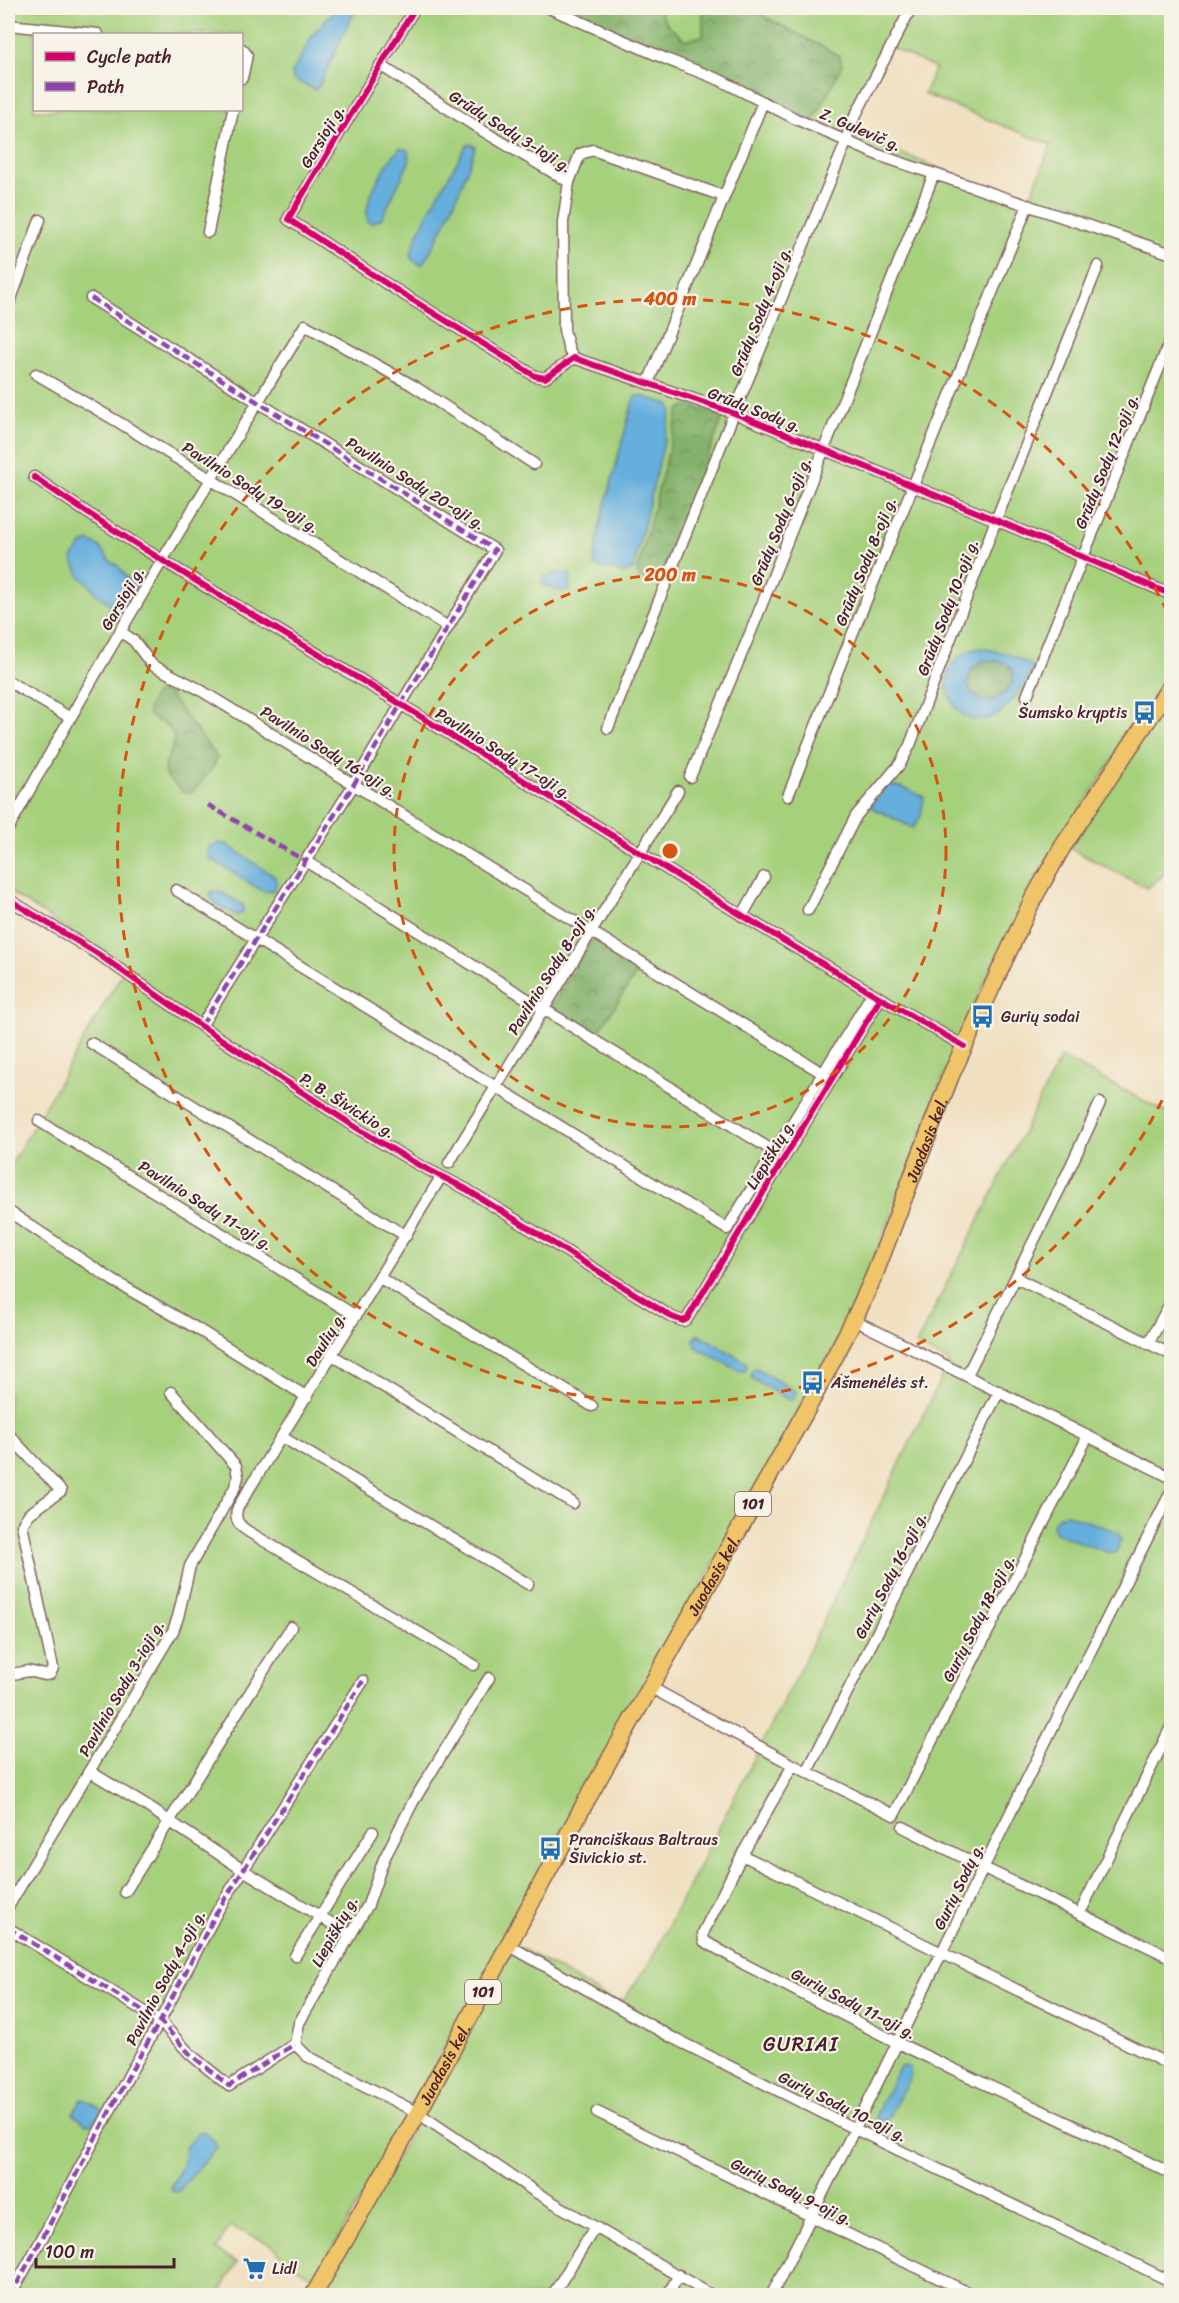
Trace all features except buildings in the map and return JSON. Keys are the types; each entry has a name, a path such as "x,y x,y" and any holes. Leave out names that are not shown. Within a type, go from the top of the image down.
{"main road":[{"name":"Juodasis kel.","path":"313,2295 418,2113 508,1945 854,1320 865,1298 948,1082 1045,876 1172,684"}],"street":[{"name":"Garsioji g.","path":"415,8 288,219 535,376 545,378 574,358"},
{"name":"Z. Gulevič g.","path":"549,8 720,80 878,155 1172,254"},
{"name":"Grūdų Sodų 4-oji g.","path":"608,728 734,413 847,140 849,128 911,8"},
{"path":"8,25 88,33"},
{"path":"243,50 247,55 243,73"},
{"name":"Grūdų Sodų 3-ioji g.","path":"380,65 483,131 569,182 563,222 564,330 569,350 574,358"},
{"path":"648,383 763,102"},
{"path":"208,232 233,111"},
{"path":"569,182 580,154 593,150 723,196"},
{"name":"Grūdų Sodų 6-oji g.","path":"690,777 824,451 934,174"},
{"name":"Grūdų Sodų 8-oji g.","path":"788,796 1028,205"},
{"path":"8,307 40,220"},
{"name":"Grūdų Sodų 10-oji g.","path":"808,910 856,816 905,756 996,520 1098,266"},
{"name":"Pavilnio Sodų 20-oji g.","path":"91,297 495,550 307,862 201,1026"},
{"name":"Garsioji g.","path":"8,829 69,717 209,479 306,325 412,385 534,464"},
{"name":"Grūdų Sodų 12-oji g.","path":"1027,696 1172,336"},
{"name":"Grūdų Sodų g.","path":"574,358 734,413 996,520 1169,594"},
{"name":"Pavilnio Sodų 19-oji g.","path":"36,374 120,423 448,627"},
{"name":"Pavilnio Sodų 17-oji g.","path":"34,477 88,514 401,704 640,854 876,996 964,1046"},
{"path":"1169,594 1172,581"},
{"name":"Pavilnio Sodų 16-oji g.","path":"120,631 134,641 152,665 197,688 824,1074"},
{"path":"8,681 69,717"},
{"name":"Pavilnio Sodų 8-oji g.","path":"449,1163 678,791"},
{"path":"307,862 775,1152"},
{"path":"742,916 764,877"},
{"path":"176,890 727,1229 876,996"},
{"name":"P. B. Šivickio g.","path":"8,899 98,954 201,1026 360,1130 466,1189 672,1317 682,1321"},
{"name":"Liepiškių g.","path":"682,1321 687,1319 876,996"},
{"path":"91,1043 406,1236"},
{"path":"967,1375 1100,1103"},
{"name":"Pavilnio Sodų 11-oji g.","path":"39,1121 356,1317"},
{"name":"Daulių g.","path":"441,1177 238,1508 236,1517 239,1525 249,1532 474,1665"},
{"path":"8,1211 114,1281 196,1328 307,1397"},
{"path":"380,1278 592,1406"},
{"path":"1016,1278 1172,1355"},
{"path":"1148,1344 1172,1300"},
{"path":"854,1320 1172,1478"},
{"path":"332,1355 573,1503"},
{"name":"Gurių Sodų 16-oji g.","path":"807,1772 999,1391"},
{"name":"Pavilnio Sodų 3-ioji g.","path":"8,1907 173,1631 190,1566 229,1501 238,1477 236,1466 171,1392"},
{"path":"8,1434 61,1491 29,1514 22,1525 53,1668 50,1674 45,1675 28,1671 8,1675"},
{"name":"Gurių Sodų 18-oji g.","path":"807,1772 894,1815 1088,1436"},
{"path":"282,1437 528,1584"},
{"name":"Gurių Sodų g.","path":"771,2295 898,2043 1084,1661 1172,1490"},
{"path":"125,1892 291,1627"},
{"name":"Liepiškių g.","path":"295,2044 299,2023 368,1905 384,1859 413,1802 489,1678"},
{"name":"Pavilnio Sodų 4-oji g.","path":"10,2295 218,1910 363,1681"},
{"path":"650,1687 807,1772"},
{"path":"1083,1907 1172,1725"},
{"name":"Gurių Sodų 11-oji g.","path":"792,1765 742,1855 703,1933 704,1941 898,2043 1172,2174"},
{"path":"89,1771 351,1935"},
{"path":"903,1827 1172,1958"},
{"path":"295,1956 373,1832"},
{"path":"742,1855 1172,2066"},
{"path":"8,1928 160,2021 190,2054 229,2086 295,2044 307,2056 418,2113 537,2193 713,2295"},
{"name":"Gurių Sodų 10-oji g.","path":"508,1945 671,2037 855,2129 1172,2282"},
{"name":"Gurių Sodų 9-oji g.","path":"597,2112 975,2295"},
{"path":"552,2295 595,2227"},
{"path":"667,2295 679,2276"}],"green space":[{"path":"8,8 559,8 814,121 840,56 748,8 1171,8 1171,670 1036,878 960,1033 890,1219 844,1329 316,2279 287,2262 273,2245 230,2226 216,2250 237,2262 219,2295 8,2296 8,1170 126,967 8,891","holes":["884,44 935,68 924,94 1051,145 1028,203 841,130","633,401 643,523 633,570 619,458"]},
{"path":"559,8 659,8 666,22 685,40 703,36 703,8 748,8 840,56 842,65 814,121"},
{"path":"659,8 703,8 703,36 685,40 666,22"},
{"path":"685,406 720,415 722,420 659,580 653,582 639,578 637,572 679,410"},
{"path":"985,660 1006,664 1011,668 1013,675 1012,683 1007,691 992,700 983,700 974,696 967,685 972,670"},
{"path":"155,694 169,695 217,757 214,766 192,793 183,792 165,775 166,763 173,746 173,734 165,725 149,716 148,709"},
{"path":"1171,694 1171,877 1165,874 1147,888 1069,848"},
{"path":"594,939 641,966 597,1034 551,1007"},
{"path":"1061,1057 1171,1115 1171,2295 319,2296 515,1945 620,2005 650,1962 804,1661 949,1362 916,1345"}],"water":[{"path":"336,8 356,8 315,90 293,79 292,73 312,36"},
{"path":"470,144 475,146 474,151 457,196 438,238 422,265 411,259 417,236 466,146"},
{"path":"400,148 408,150 409,162 382,218 373,223 368,222 368,204 372,193 382,172"},
{"path":"636,396 669,404 672,409 633,570 625,573 595,566 594,560 600,525"},
{"path":"88,541 99,546 128,579 139,582 133,588 122,611 109,609 110,603 98,596 80,577 72,558"},
{"path":"555,573 570,574 570,590 560,591 542,585 543,578"},
{"path":"981,648 1006,653 1033,666 1028,679 1014,698 995,716 978,720 963,715 952,703 947,687 950,670 960,656","holes":["985,660 1006,664 1011,668 1013,675 1007,691 991,700 982,700 974,696 967,685 970,673"]},
{"path":"888,785 902,787 924,797 921,816 913,828 871,807"},
{"path":"219,843 226,844 275,877 277,881 274,890 264,892 208,857 209,847"},
{"path":"212,891 221,892 243,905 243,913 236,915 220,907 211,897"},
{"path":"698,1334 746,1362 745,1371 739,1371 696,1347 694,1340"},
{"path":"756,1368 796,1392 793,1400 789,1400 751,1378 752,1370"},
{"path":"1067,1514 1118,1532 1121,1539 1116,1553 1109,1553 1057,1534 1053,1528 1055,1520"},
{"path":"900,2067 910,2068 910,2077 887,2120 881,2122 876,2118 877,2111"},
{"path":"82,2098 101,2108 91,2124 86,2124 73,2114"},
{"path":"200,2131 205,2132 216,2143 216,2148 178,2192 172,2191 171,2186 182,2167 186,2146"}],"marked path":[{"path":"91,298 495,550 354,784 201,1026"},
{"path":"208,805 307,862"},
{"path":"10,2296 218,1910 363,1681"},
{"path":"8,1928 160,2021 190,2054 229,2086 295,2044"}],"cycle path":[{"path":"415,8 288,219 390,286 535,376 545,378 574,358 734,413 1172,595"},
{"path":"34,477 170,565 681,878 964,1046"},
{"path":"8,899 98,954 201,1026 360,1130 417,1164 466,1189 672,1317 683,1321 687,1319 880,999"}],"place":[{"name":"Šumsko kryptis","path":"1145,712"},
{"name":"Gurių sodai","path":"983,1016"},
{"name":"Ašmenėlės st.","path":"813,1382"},
{"name":"Pranciškaus Baltraus Šivickio st.","path":"551,1848"},
{"name":"Lidl","path":"254,2268"}],"district":[{"name":"GURIAI","path":"801,2044"}]}
